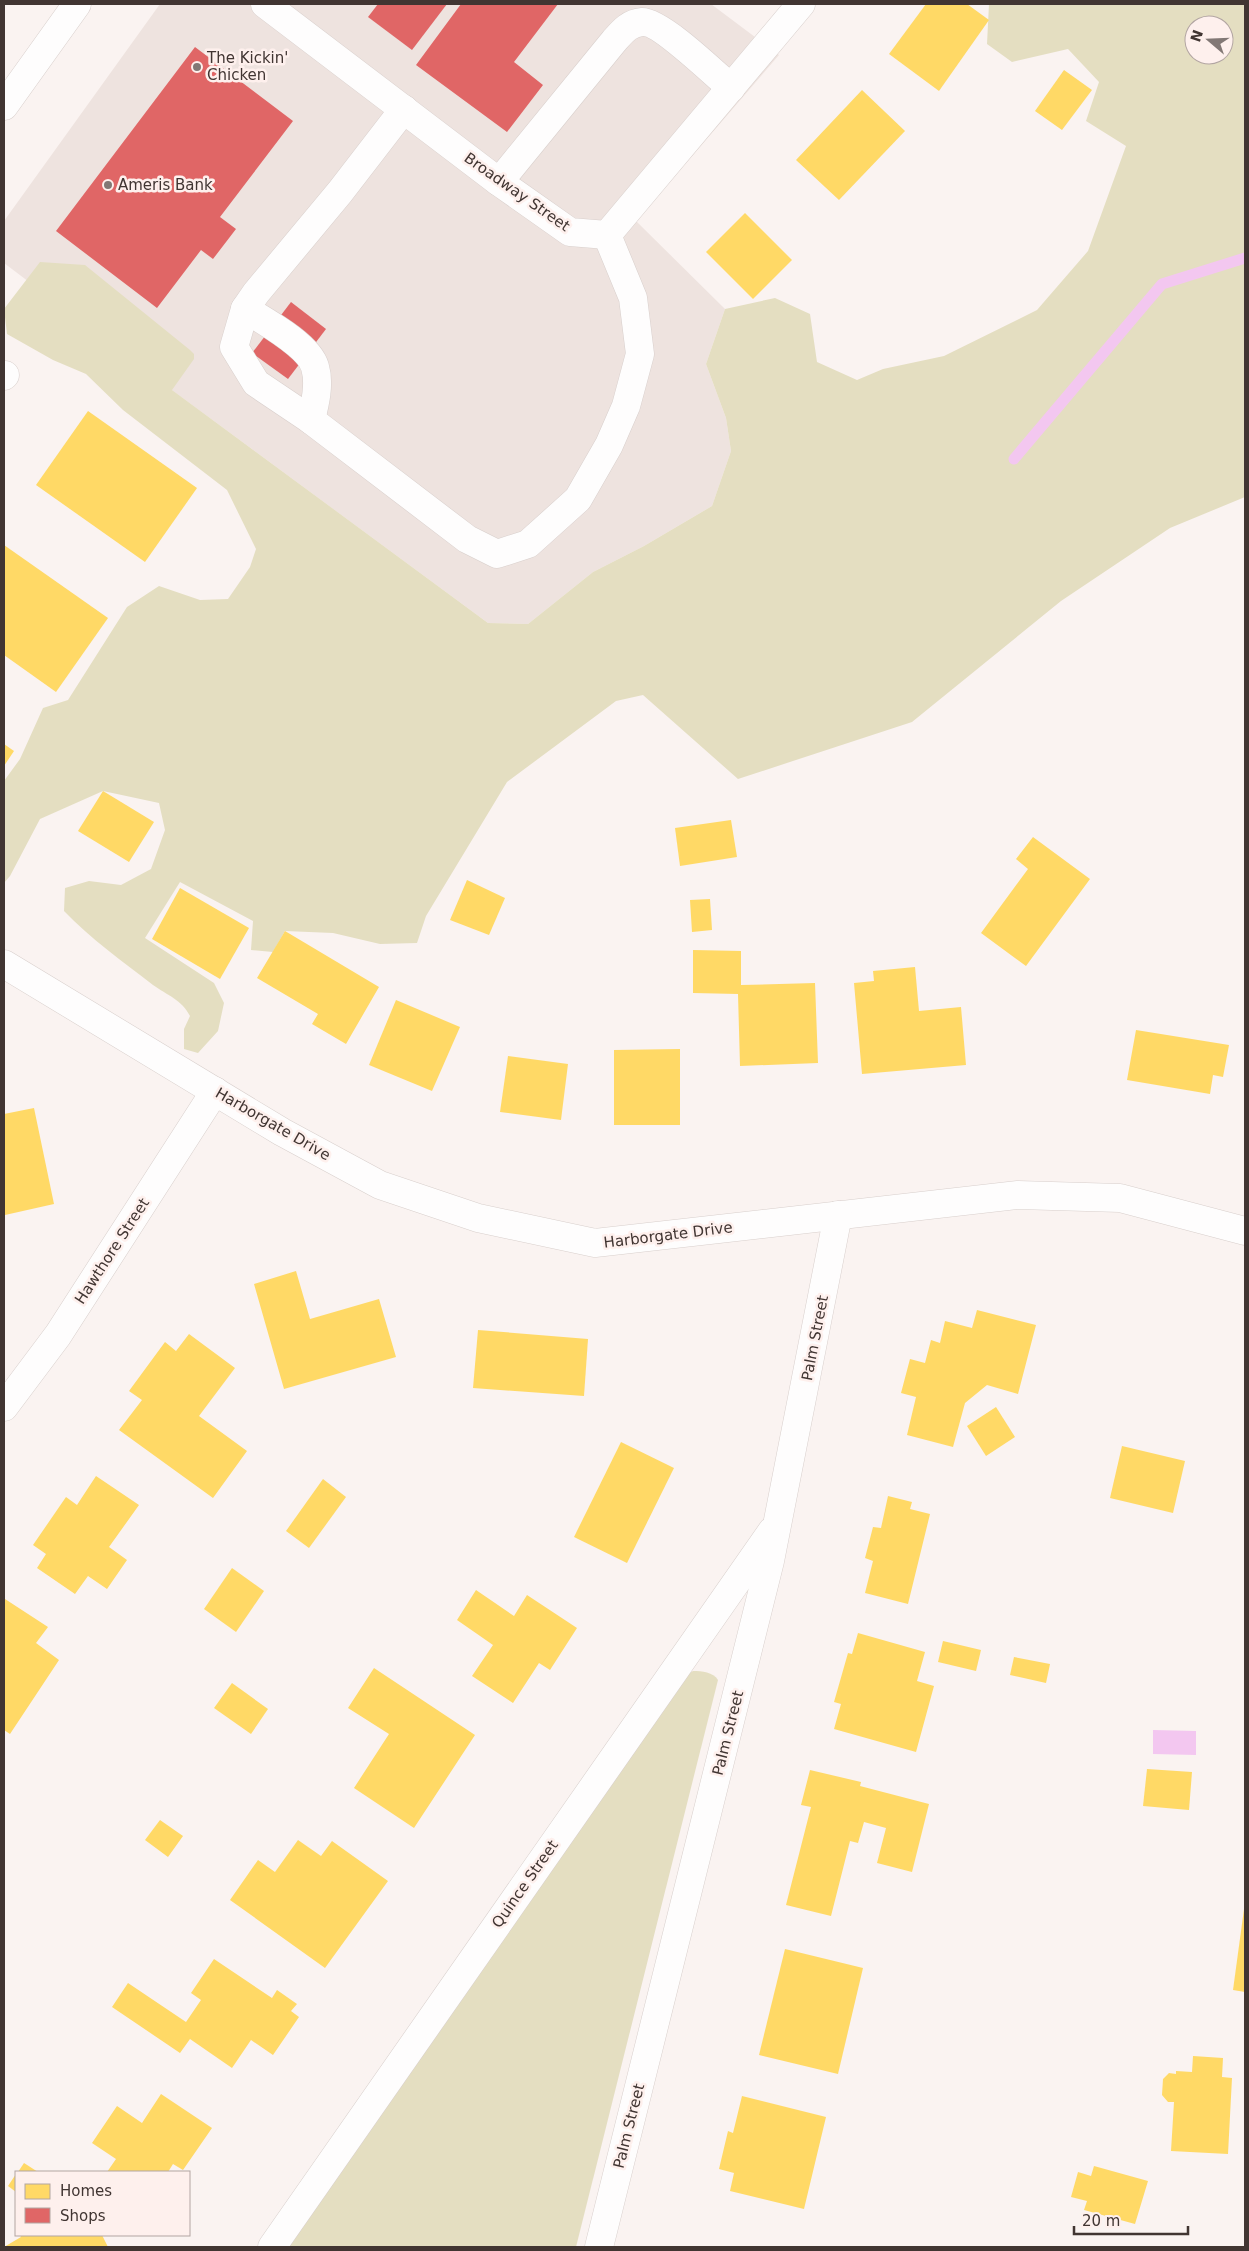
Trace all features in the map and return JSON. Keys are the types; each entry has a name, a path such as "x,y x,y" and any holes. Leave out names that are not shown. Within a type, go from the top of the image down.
{"street":[{"path":"4,106 77,4"},
{"name":"Broadway Street","path":"265,4 500,182 570,232 607,235"},
{"path":"404,109 245,308 234,348 256,383 311,420 467,540 497,554 528,544 578,499 616,430 626,406 640,354 633,298 607,235 801,4"},
{"path":"500,182 608,48 629,26 643,22 660,28 731,88"},
{"path":"245,308 301,347 310,356 316,367 317,395 311,420"},
{"name":"Harborgate Drive","path":"4,964 282,1132 380,1185 478,1218 595,1243 1018,1194 1120,1198 1245,1231"},
{"name":"Hawthore Street","path":"4,1407 58,1335 215,1090"},
{"name":"Palm Street","path":"599,2247 779,1522 838,1215"},
{"name":"Quince Street","path":"272,2247 779,1522"}],"shaded area":[{"path":"160,4 711,4 779,55 636,221 725,309 706,364 726,418 731,451 712,506 644,546 593,572 528,624 488,623 169,388 4,263 4,221"},
{"path":"989,4 1245,4 1245,497 1170,528 1061,601 912,722 738,779 643,695 616,701 507,782 426,916 417,943 380,944 333,933 285,931 273,952 251,950 253,921 180,882 145,938 214,983 224,1003 218,1031 198,1053 184,1049 184,1029 190,1016 187,1010 174,998 153,985 107,950 64,911 65,888 89,881 121,885 151,869 165,830 159,803 103,791 40,819 10,876 4,883 4,781 20,759 43,708 68,700 127,607 159,586 200,600 228,599 250,567 256,549 227,490 123,410 86,374 53,360 7,334 4,309 40,262 85,265 194,354 194,359 172,390 488,623 528,624 593,572 644,546 712,506 731,451 726,418 706,364 725,309 775,298 810,314 817,362 857,380 883,369 944,356 1037,310 1088,251 1126,146 1086,121 1099,82 1068,49 1012,62 987,44"},
{"path":"693,1671 710,1674 718,1680 576,2247 283,2247 685,1676"},
{"path":"1153,1730 1196,1731 1196,1755 1153,1754"}],"building: Homes":[{"path":"926,4 967,4 989,20 939,91 889,54"},
{"path":"1064,70 1092,90 1062,130 1035,111"},
{"path":"862,90 905,131 839,200 796,160"},
{"path":"745,213 792,260 753,299 706,252"},
{"path":"88,411 197,488 145,562 36,485"},
{"path":"4,545 108,618 56,692 4,655"},
{"path":"4,744 14,751 4,766"},
{"path":"103,791 154,822 129,862 78,831"},
{"path":"731,820 737,857 680,866 675,828"},
{"path":"1033,837 1090,879 1026,966 981,933 1028,869 1016,859"},
{"path":"467,880 505,898 489,935 450,920"},
{"path":"180,888 249,928 220,979 152,939"},
{"path":"710,899 712,930 692,932 690,900"},
{"path":"285,931 379,987 346,1044 312,1024 318,1014 257,978"},
{"path":"693,950 741,951 741,985 815,983 818,1063 740,1066 738,994 693,993"},
{"path":"915,967 919,1011 961,1007 966,1065 862,1074 854,983 874,981 873,971"},
{"path":"396,1000 460,1027 432,1091 369,1065"},
{"path":"1136,1030 1229,1045 1223,1077 1213,1075 1210,1094 1127,1080"},
{"path":"680,1049 680,1125 614,1125 614,1050"},
{"path":"508,1056 568,1064 561,1120 500,1112"},
{"path":"34,1108 54,1204 5,1215 4,1114"},
{"path":"296,1271 310,1319 379,1299 396,1357 284,1389 254,1284"},
{"path":"977,1310 1036,1325 1018,1394 987,1385 965,1403 953,1447 907,1435 916,1397 901,1393 910,1359 925,1363 931,1340 940,1343 945,1321 972,1328"},
{"path":"478,1330 588,1339 584,1396 473,1388"},
{"path":"189,1334 235,1368 199,1416 247,1451 213,1498 119,1430 142,1400 129,1391 165,1342 176,1351"},
{"path":"996,1407 1015,1437 986,1456 967,1426"},
{"path":"621,1442 674,1468 627,1563 574,1537"},
{"path":"1122,1446 1185,1461 1173,1513 1110,1498"},
{"path":"96,1476 139,1505 109,1547 127,1560 107,1589 88,1576 75,1594 37,1568 46,1554 33,1545 66,1497 77,1505"},
{"path":"323,1479 346,1497 309,1548 286,1531"},
{"path":"888,1496 912,1502 910,1509 930,1514 908,1604 865,1593 873,1561 865,1558 873,1527 881,1528"},
{"path":"232,1568 264,1591 236,1632 204,1609"},
{"path":"476,1590 514,1616 527,1595 577,1628 550,1670 539,1663 513,1703 472,1676 493,1645 457,1620"},
{"path":"5,1599 48,1627 36,1643 59,1660 10,1734 4,1730"},
{"path":"858,1633 925,1652 917,1681 934,1686 916,1752 834,1729 841,1704 834,1702 848,1653 852,1654"},
{"path":"943,1641 981,1650 976,1671 938,1662"},
{"path":"1014,1657 1050,1664 1046,1683 1010,1675"},
{"path":"374,1668 475,1735 414,1828 354,1788 389,1734 348,1708"},
{"path":"232,1683 268,1709 251,1734 214,1708"},
{"path":"1147,1769 1192,1772 1189,1810 1143,1806"},
{"path":"810,1770 861,1782 860,1786 929,1804 912,1872 877,1863 886,1828 864,1822 858,1843 850,1841 831,1916 786,1905 811,1807 801,1805"},
{"path":"160,1820 183,1836 168,1857 145,1840"},
{"path":"298,1840 321,1856 332,1841 388,1881 325,1968 230,1900 258,1860 275,1872"},
{"path":"1245,1909 1245,1992 1233,1990"},
{"path":"785,1949 863,1968 838,2074 759,2055"},
{"path":"214,1959 272,1998 277,1990 297,2004 291,2011 299,2017 273,2055 251,2040 232,2068 190,2039 180,2053 112,2007 128,1983 186,2022 201,2000 191,1993"},
{"path":"1193,2056 1223,2058 1222,2077 1232,2078 1228,2154 1171,2151 1174,2102 1168,2102 1162,2095 1163,2079 1169,2073 1176,2074 1176,2071 1192,2072"},
{"path":"161,2094 212,2128 183,2170 173,2164 169,2171 108,2171 116,2159 92,2143 117,2106 142,2123"},
{"path":"742,2096 826,2117 804,2209 730,2191 734,2173 719,2169 728,2131 733,2133"},
{"path":"24,2163 36,2171 19,2171"},
{"path":"1094,2166 1148,2181 1135,2224 1084,2210 1087,2201 1071,2197 1078,2172 1091,2176"},
{"path":"15,2176 15,2191 8,2186"},
{"path":"102,2236 108,2247 4,2247 21,2237"}],"building: Shops":[{"path":"378,4 447,4 412,50 368,17"},
{"path":"461,4 558,4 514,62 543,85 507,132 416,65"},
{"path":"195,47 293,121 220,217 236,229 213,259 201,250 157,308 56,231"},
{"path":"291,302 326,329 288,379 252,353"}],"waterway":[{"path":"1014,459 1162,284 1245,258"}],"place":[{"name":"The Kickin' Chicken","path":"197,67"},
{"name":"Ameris Bank","path":"108,185"}]}
